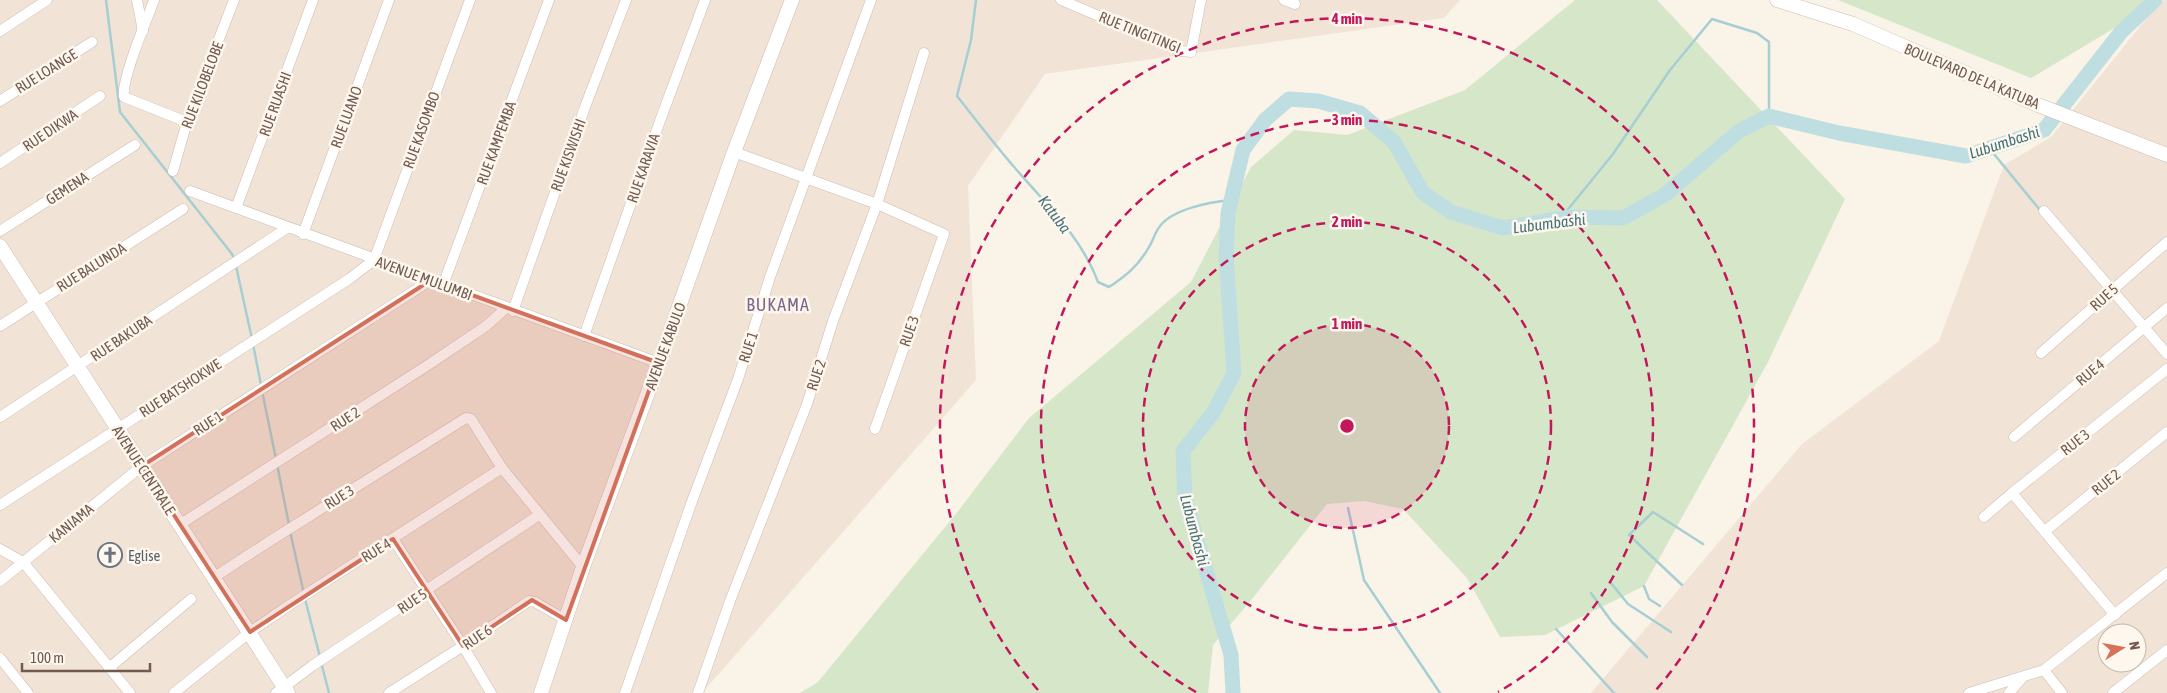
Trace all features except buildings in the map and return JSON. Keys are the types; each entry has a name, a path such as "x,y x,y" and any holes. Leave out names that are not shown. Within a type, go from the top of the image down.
{"street":[{"path":"0,31 47,0"},
{"path":"137,0 143,32"},
{"path":"154,0 125,84 124,97 187,122"},
{"name":"RUE KILOBELOBE","path":"173,171 187,122 234,0"},
{"name":"RUE RUASHI","path":"236,208 313,0"},
{"name":"RUE LUANO","path":"303,234 390,0"},
{"name":"RUE KASOMBO","path":"374,260 470,0"},
{"name":"RUE KAMPEMBA","path":"443,285 548,0"},
{"name":"RUE KISWISHI","path":"510,309 626,0"},
{"name":"RUE KARAVIA","path":"584,336 705,0"},
{"name":"AVENUE KABULO","path":"541,693 583,567 659,363 734,152 792,0"},
{"name":"RUE 1","path":"625,693 691,504 738,380 770,277 871,0"},
{"name":"RUE TINGITINGI","path":"1060,0 1181,51 1192,52 1201,0"},
{"path":"1284,0 1295,4"},
{"name":"BOULEVARD DE LA KATUBA","path":"1777,0 1853,24 2038,105 2167,155"},
{"name":"RUE LOANGE","path":"0,101 92,42"},
{"name":"RUE 2","path":"698,693 730,601 807,404 833,322 877,204 924,53"},
{"name":"RUE DIKWA","path":"0,163 100,96"},
{"name":"GEMENA","path":"0,231 135,144"},
{"path":"734,152 877,204"},
{"name":"AVENUE MULUMBI","path":"190,191 659,363"},
{"name":"RUE 3","path":"875,429 944,234 877,204"},
{"name":"RUE BALUNDA","path":"0,326 183,209"},
{"path":"2044,211 2167,354"},
{"name":"RUE BAKUBA","path":"0,417 288,228"},
{"name":"RUE 5","path":"2041,353 2110,290 2167,242"},
{"name":"AVENUE CENTRALE","path":"0,246 213,578 250,632 283,691"},
{"name":"RUE BATSHOKWE","path":"0,505 349,279 374,260"},
{"name":"RUE 1","path":"142,466 431,280"},
{"name":"RUE 4","path":"2014,437 2167,308"},
{"name":"RUE 2","path":"180,525 428,365 510,309"},
{"name":"RUE 3","path":"1984,517 2012,492 2167,369"},
{"name":"RUE 3","path":"213,578 466,418 471,420 502,468"},
{"name":"RUE 2","path":"2045,531 2167,432"},
{"name":"KANIAMA","path":"0,581 142,466"},
{"path":"502,468 583,567"},
{"name":"RUE 4","path":"174,693 250,632 314,588 502,468"},
{"path":"2012,492 2116,615"},
{"name":"RUE 5","path":"283,691 540,515"},
{"path":"393,539 464,646 490,693"},
{"path":"0,549 23,562 130,693"},
{"path":"1969,693 2044,670 2167,573"},
{"path":"110,668 191,599"},
{"name":"RUE 6","path":"389,693 464,646 529,601 535,602 566,620"},
{"path":"2113,693 2167,650"},
{"path":"0,658 28,693"},
{"path":"2044,670 2062,693"},
{"path":"2009,693 2022,678"}],"highlighted area":[{"path":"431,280 659,363 566,620 532,600 463,646 393,539 250,632 142,466"}],"shaded area":[{"path":"0,0 1460,0 1444,18 1045,74 968,186 976,380 702,693 0,693"},
{"path":"2167,0 2167,693 1591,693 1802,444 1939,341 2004,165 2051,137 2159,3"}],"green space":[{"path":"1575,0 1657,0 1845,199 1768,362 1644,586 1545,635 1500,637 1467,578 1403,509 1364,501 1327,504 1213,645 1208,693 800,693 818,682 959,510 1029,418 1191,282 1251,167 1294,130 1347,135 1465,90"},
{"path":"1838,0 2161,0 2031,78"}],"waterway":[{"path":"106,0 120,112 234,258"},
{"name":"Katuba","path":"976,0 971,40 957,96 1073,236 1098,282 1109,287 1126,274 1145,253 1160,226 1174,215 1192,207 1231,200"},
{"name":"Lubumbashi","path":"1233,693 1231,655 1185,499 1183,451 1213,413 1234,373 1226,256 1228,213 1243,150 1265,120 1289,99 1318,101 1360,113 1394,142 1423,193 1451,212 1503,228 1569,217 1623,218 1666,194 1739,131 1769,116 1839,133 1966,156 2044,130 2121,32 2155,0"},
{"path":"1561,218 1613,154 1670,70 1712,19 1757,33 1769,42 1769,116"},
{"path":"1989,148 2040,210"},
{"path":"236,266 252,339"},
{"path":"253,344 261,385"},
{"path":"262,391 276,459"},
{"path":"277,464 289,525"},
{"path":"1348,508 1364,580 1440,693"},
{"path":"1682,585 1629,535 1653,512 1703,544"},
{"path":"290,531 304,594"},
{"path":"1611,583 1628,604 1671,632"},
{"path":"1644,586 1649,599 1660,606"},
{"path":"1591,593 1612,622 1647,657"},
{"path":"305,599 320,657"},
{"path":"1556,629 1614,693"},
{"path":"321,662 329,693"}],"place":[{"name":"Eglise","path":"110,555"}],"district":[{"name":"BUKAMA","path":"778,304"}]}
